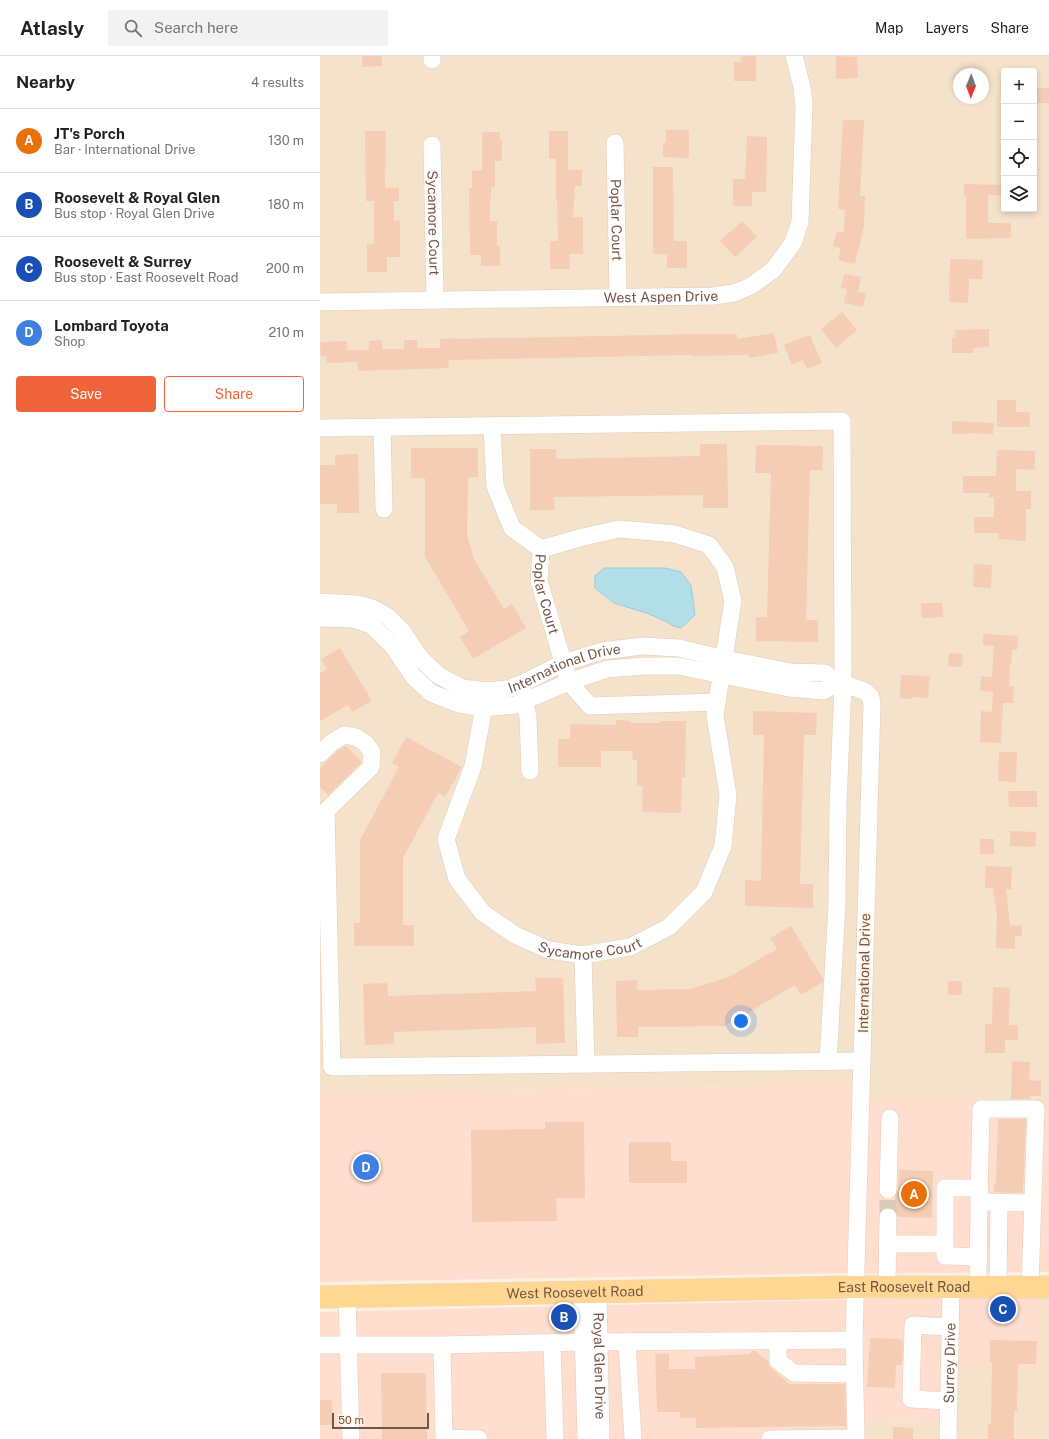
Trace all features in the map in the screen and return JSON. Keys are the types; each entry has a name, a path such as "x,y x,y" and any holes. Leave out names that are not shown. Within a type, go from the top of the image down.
{"main road":[{"name":"East Roosevelt Road","path":"830,1288 1039,1287"},
{"name":"West Roosevelt Road","path":"320,1297 830,1288"}],"street":[{"name":"West Aspen Drive","path":"320,302 714,296 734,293 751,286 773,270 793,243 800,222 804,124 802,87 794,56"},
{"name":"Poplar Court","path":"615,143 618,297"},
{"name":"Sycamore Court","path":"432,145 435,300"},
{"path":"320,428 842,421 840,683 836,905 828,1062"},
{"path":"492,426 495,486 512,528 541,549"},
{"path":"382,427 384,509"},
{"name":"Poplar Court","path":"569,682 539,581 541,549 619,529 675,534 708,545 725,567 733,601 723,667"},
{"name":"International Drive","path":"320,602 357,604 372,608 387,616 402,631 421,659 438,675 462,688 487,691 507,689 521,684 563,663 602,651 642,646 679,648 723,667 788,688 824,691 840,683 866,692 871,697 872,705 854,1340 856,1438 770,1439"},
{"name":"International Drive","path":"320,618 353,619 371,625 392,645 413,676 431,693 459,704 484,708 515,705 569,682 607,669 644,666 723,667"},
{"name":"Sycamore Court","path":"487,691 473,766 446,839 457,879 483,913 515,935 549,950 583,955 630,947 669,927 704,892 723,846 728,795 715,714 723,667"},
{"path":"569,682 590,706 717,702"},
{"path":"521,684 528,717 530,771"},
{"path":"320,754 330,743 344,735 356,737 372,752 371,767 323,809 332,1067 862,1061"},
{"path":"583,955 586,1064"},
{"path":"988,1287 979,1256 981,1108 1036,1109 1042,1115 1038,1196 1039,1287"},
{"path":"888,1190 890,1118"},
{"path":"979,1256 945,1256 945,1188 980,1195 999,1202 1038,1196"},
{"path":"988,1287 999,1202"},
{"path":"887,1287 888,1218"},
{"path":"887,1244 944,1244"},
{"name":"Surrey Drive","path":"948,1439 951,1287"},
{"name":"Royal Glen Drive","path":"590,1292 592,1342 601,1439"},
{"path":"347,1297 351,1439"},
{"path":"948,1401 911,1400 914,1325 950,1327"},
{"path":"320,1345 348,1344 442,1346 592,1342 854,1340"},
{"path":"778,1341 778,1361 794,1373 854,1374"},
{"name":"Royal Glen Drive","path":"586,1439 592,1342"},
{"path":"627,1342 633,1439"},
{"path":"552,1343 555,1439"},
{"path":"442,1346 444,1438 478,1439"}],"shaded area":[{"path":"320,56 1049,56 1049,1100 866,1100 856,1084 320,1093"},
{"path":"856,1084 848,1273 320,1282 320,1093"},
{"path":"866,1100 1049,1100 1049,1272 861,1274"},
{"path":"1040,1297 1049,1297 1049,1439 865,1439 866,1423 953,1422 953,1365"},
{"path":"1040,1297 1040,1368 954,1365 954,1422 866,1423 865,1439 320,1439 320,1312 866,1299"}],"water":[{"path":"604,568 665,568 681,572 691,585 695,615 681,628 673,626 649,614 614,603 595,588 595,576"}],"building":[{"path":"362,56 382,56 382,66 362,67"},
{"path":"741,56 756,56 756,81 734,81 734,62 741,62"},
{"path":"836,56 857,57 858,78 836,79"},
{"path":"1037,88 1049,88 1049,103 1037,103"},
{"path":"843,120 864,120 860,196 865,196 864,226 855,264 838,260 841,248 833,246 837,231 844,233 845,210 838,209"},
{"path":"666,130 689,130 689,158 663,157 663,143 666,143"},
{"path":"365,131 386,131 385,188 399,188 399,201 394,201 394,221 400,220 400,257 387,257 387,272 367,272 367,244 374,244 374,201 366,201"},
{"path":"549,131 568,131 568,170 582,170 582,186 575,186 573,217 583,217 583,254 569,254 570,269 550,269 550,241 558,241 556,159 549,159"},
{"path":"482,132 500,132 500,140 502,140 502,161 495,161 495,187 491,187 490,199 490,221 497,221 497,246 500,246 500,266 481,266 481,255 470,255 469,188 472,188 472,171 482,170"},
{"path":"747,136 767,137 766,192 752,192 752,206 733,206 733,179 745,179"},
{"path":"653,167 673,167 674,241 687,241 687,268 667,268 667,254 653,254"},
{"path":"964,184 1001,185 1001,195 988,195 988,223 1011,223 1011,238 966,239 966,197 964,197"},
{"path":"742,221 757,237 735,257 720,241"},
{"path":"950,259 983,260 982,279 969,279 968,303 949,302"},
{"path":"844,274 861,277 858,292 866,293 863,307 844,303 847,289 841,288"},
{"path":"842,312 857,330 836,348 821,329"},
{"path":"989,329 989,347 973,348 973,353 952,353 952,338 955,338 955,330"},
{"path":"774,333 778,353 749,358 749,355 691,355 448,360 449,368 358,371 357,362 327,363 326,356 321,356 320,342 347,341 347,350 369,350 369,341 382,340 382,349 404,349 404,340 417,340 417,348 440,348 440,339 453,338 737,334 737,339"},
{"path":"810,335 822,363 807,369 803,360 792,365 784,345"},
{"path":"997,400 1016,400 1016,412 1030,412 1030,427 997,427"},
{"path":"952,421 994,423 993,434 952,434"},
{"path":"700,444 727,444 728,508 703,508 703,495 554,497 555,510 530,510 530,449 556,449 556,459 700,456"},
{"path":"756,445 823,446 822,470 810,470 806,620 818,620 818,642 756,641 756,617 767,617 771,473 755,473"},
{"path":"411,448 478,448 478,477 468,477 467,535 474,559 504,609 512,604 526,628 473,659 460,637 469,631 425,557 425,478 411,478"},
{"path":"997,450 1035,451 1035,470 1016,469 1016,491 1031,491 1031,509 1026,509 1026,541 999,539 999,533 974,533 974,517 994,517 994,497 989,497 989,493 963,493 963,476 996,476"},
{"path":"358,454 359,513 337,513 337,504 320,504 320,465 335,465 335,455"},
{"path":"974,564 992,565 991,588 973,587"},
{"path":"921,603 942,603 943,617 922,618"},
{"path":"983,634 1018,636 1017,650 1012,650 1010,665 1009,686 1014,686 1013,703 1003,703 1001,743 980,742 981,711 992,712 993,692 980,691 981,676 992,677 994,646 983,645"},
{"path":"340,648 372,701 352,712 348,705 320,721 320,673 327,669 321,659"},
{"path":"949,653 963,654 962,667 948,666"},
{"path":"901,675 930,676 928,698 900,698"},
{"path":"753,711 817,713 816,735 804,735 800,884 813,884 813,908 745,906 745,880 761,881 764,735 753,735"},
{"path":"616,720 630,721 630,723 686,721 685,777 682,777 681,813 642,812 643,786 637,786 637,760 632,760 633,751 601,751 601,767 558,767 558,739 570,739 570,724 616,725"},
{"path":"406,737 462,767 445,797 438,793 403,858 403,925 414,925 414,946 354,946 354,923 360,923 360,840 399,767 392,763"},
{"path":"346,746 361,761 361,763 328,795 320,787 320,768 337,751"},
{"path":"999,752 1017,752 1016,782 998,781"},
{"path":"1008,791 1037,791 1037,807 1009,807"},
{"path":"1010,831 1036,832 1035,847 1010,846"},
{"path":"980,839 994,839 994,854 980,854"},
{"path":"986,866 1012,867 1011,889 1006,889 1010,925 1022,926 1022,936 1015,936 1015,949 996,948 997,915 993,888 985,888"},
{"path":"791,926 823,979 823,982 801,995 795,985 725,1026 638,1027 638,1037 617,1037 616,981 637,980 637,990 691,989 729,977 777,949 770,938"},
{"path":"535,978 563,978 565,1043 536,1044 536,1027 394,1032 394,1044 365,1045 363,984 387,983 388,996 536,991"},
{"path":"948,981 962,981 962,995 948,995"},
{"path":"993,987 1010,988 1009,1025 1018,1025 1018,1040 1005,1040 1005,1053 985,1053 985,1024 992,1024"},
{"path":"1012,1061 1030,1062 1029,1080 1041,1081 1041,1096 1030,1096 1030,1099 1011,1099"},
{"path":"998,1119 1026,1119 1023,1193 994,1192 994,1184 996,1184"},
{"path":"545,1122 584,1122 585,1198 556,1198 557,1221 472,1222 471,1130 545,1129"},
{"path":"629,1142 671,1142 671,1161 687,1161 687,1183 629,1183"},
{"path":"899,1170 933,1171 932,1218 898,1217 895,1210 895,1197 898,1190"},
{"path":"870,1338 900,1339 903,1342 902,1365 896,1365 895,1388 867,1387"},
{"path":"990,1340 1037,1341 1036,1364 1018,1364 1017,1411 1014,1411 1014,1439 988,1439 988,1424 991,1424 992,1363 990,1363"},
{"path":"752,1351 755,1351 768,1361 772,1369 789,1384 845,1384 846,1426 696,1428 696,1418 680,1418 680,1412 657,1412 655,1354 669,1354 669,1369 695,1369 695,1357 750,1354"},
{"path":"381,1373 426,1373 427,1439 382,1439"},
{"path":"320,1400 332,1400 333,1425 320,1425"},
{"path":"893,1427 913,1428 913,1439 893,1439"}],"tunnel":[{"path":"888,1190 888,1217"}],"place":[{"name":"Lombard Toyota","path":"366,1167"},
{"name":"JT's Porch","path":"914,1194"},
{"name":"Roosevelt & Surrey","path":"1003,1309"},
{"name":"Roosevelt & Royal Glen","path":"564,1317"}]}
